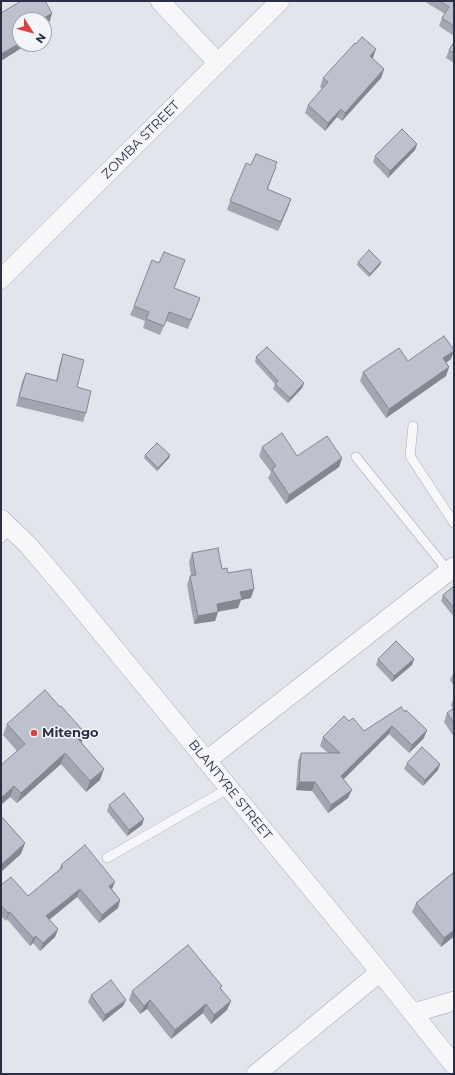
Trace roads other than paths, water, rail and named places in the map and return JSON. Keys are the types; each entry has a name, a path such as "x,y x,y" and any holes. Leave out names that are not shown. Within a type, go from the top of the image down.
{"street":[{"path":"160,1 218,63"},
{"name":"ZOMBA STREET","path":"1,279 280,1"},
{"name":"BLANTYRE STREET","path":"4,529 45,564 380,972 454,1065"},
{"path":"206,761 451,569"},
{"path":"256,1074 380,972"},
{"path":"413,1013 454,1001"}],"lane":[{"path":"412,426 410,456 454,523"},
{"path":"356,457 451,569"},
{"path":"107,858 229,788"}],"place":[{"name":"Mitengo","path":"34,733"}]}
